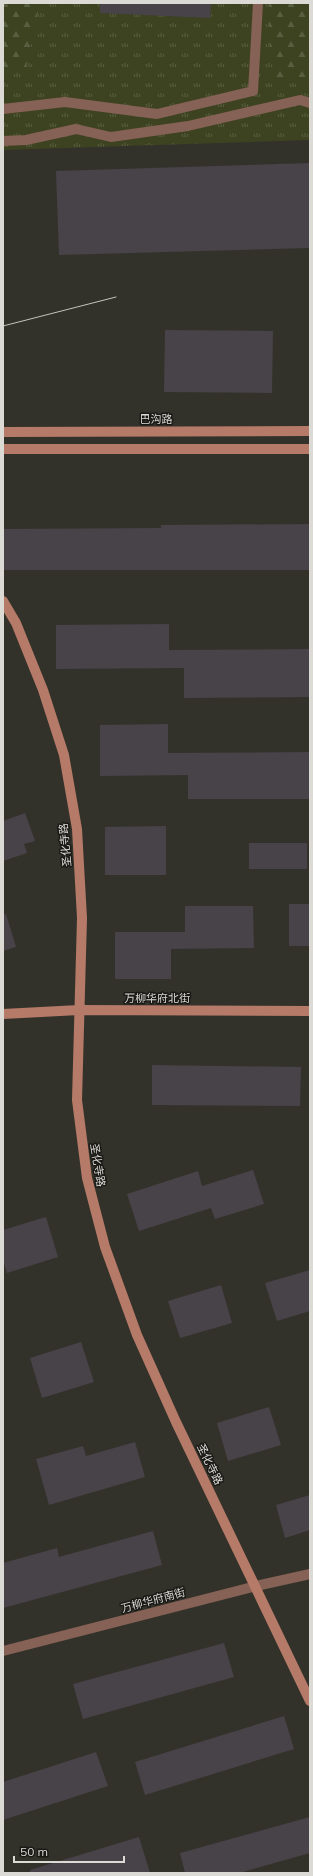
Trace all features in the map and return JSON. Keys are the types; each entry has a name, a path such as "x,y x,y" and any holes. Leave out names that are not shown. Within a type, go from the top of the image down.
{"street":[{"path":"3,109 65,102 157,114 253,92 258,3"},
{"path":"3,141 26,140 76,129 111,137 188,126 300,100 310,103"},
{"name":"巴沟路","path":"3,432 310,431"},
{"path":"3,449 310,449"},
{"name":"圣化寺路","path":"3,601 16,623 43,690 65,762 77,829 82,903 77,1100 87,1178 105,1248 137,1336 310,1701"},
{"name":"万柳华府北街","path":"3,1014 79,1010 310,1012"},
{"name":"万柳华府南街","path":"3,1651 256,1586 310,1574"}],"green space":[{"path":"3,3 310,3 310,140 3,150"},
{"path":"3,3 40,3 26,68 3,74"},
{"path":"269,3 310,3 310,83 273,79 269,33"}],"building":[{"path":"100,3 211,3 210,18 100,13"},
{"path":"310,163 310,248 59,255 56,171"},
{"path":"165,330 273,331 272,393 164,392"},
{"path":"310,524 310,570 3,570 3,529 161,528 161,525"},
{"path":"169,624 169,650 310,649 310,697 184,698 184,668 56,669 56,625"},
{"path":"168,724 168,753 310,752 310,799 188,799 188,775 100,776 100,725"},
{"path":"25,813 35,841 24,844 27,853 3,861 3,821"},
{"path":"166,826 166,875 105,875 105,827"},
{"path":"249,843 307,843 307,869 249,869"},
{"path":"289,904 310,904 310,946 289,946"},
{"path":"185,906 253,906 254,948 171,949 171,979 115,979 115,932 185,932"},
{"path":"6,914 16,947 3,951 3,915"},
{"path":"152,1065 301,1067 300,1106 152,1105"},
{"path":"253,1170 264,1204 215,1219 211,1208 139,1231 127,1194 198,1171 202,1186"},
{"path":"46,1217 58,1257 7,1273 3,1260 3,1230"},
{"path":"310,1270 310,1311 277,1321 265,1283"},
{"path":"221,1285 232,1323 180,1338 168,1301"},
{"path":"81,1342 94,1382 42,1398 30,1358"},
{"path":"269,1407 281,1445 228,1461 217,1423"},
{"path":"135,1442 145,1477 49,1505 36,1459 83,1446 86,1456"},
{"path":"310,1495 310,1530 285,1538 276,1505"},
{"path":"153,1531 162,1565 3,1608 3,1563 57,1548 59,1557"},
{"path":"224,1643 234,1677 83,1719 73,1684"},
{"path":"284,1716 294,1749 145,1795 135,1762"},
{"path":"96,1752 108,1786 3,1820 3,1782"},
{"path":"310,1817 310,1853 239,1873 185,1873 180,1853"},
{"path":"139,1837 150,1873 30,1873 30,1870"}],"tram line":[{"path":"3,326 116,297"}]}
